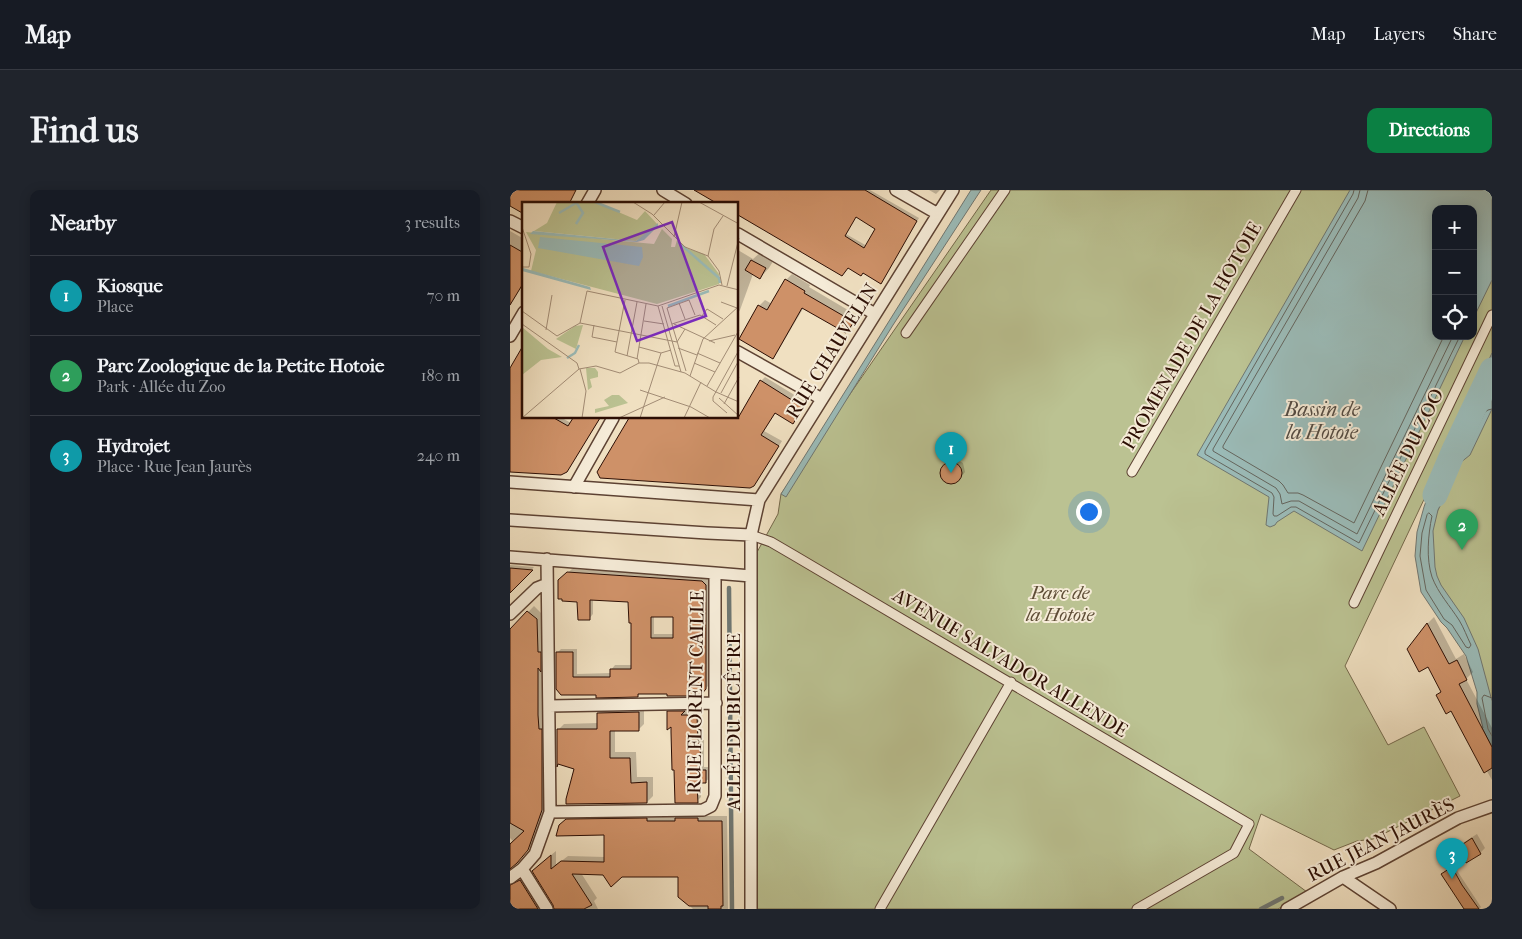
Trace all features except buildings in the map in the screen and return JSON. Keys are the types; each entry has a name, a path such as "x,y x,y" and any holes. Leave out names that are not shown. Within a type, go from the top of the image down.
{"street":[{"path":"588,202 595,190"},
{"path":"663,190 683,202"},
{"path":"896,190 938,214"},
{"name":"RUE CHAUVELIN","path":"752,534 759,500 953,190"},
{"path":"906,333 1005,190"},
{"name":"PROMENADE DE LA HOTOIE","path":"1132,472 1296,190"},
{"path":"510,221 522,227"},
{"path":"739,235 875,314"},
{"name":"ALLÉE DU ZOO","path":"1354,603 1492,314"},
{"path":"510,336 522,315"},
{"path":"739,353 822,399"},
{"path":"574,487 612,419"},
{"path":"510,482 759,500"},
{"path":"510,520 707,533 752,534"},
{"name":"ALLÉE DU BICÊTRE","path":"751,909 752,534"},
{"name":"AVENUE SALVADOR ALLENDE","path":"752,534 783,549 1011,682 1249,824 1234,853 1137,909"},
{"path":"510,557 715,573"},
{"path":"510,878 522,869 535,854 550,812 547,559"},
{"name":"RUE FLORENT CAILLE","path":"550,812 703,810 711,806 715,796 715,573 751,576"},
{"path":"510,614 537,588 547,584"},
{"path":"880,909 1011,682"},
{"path":"549,706 716,703"},
{"name":"RUE JEAN JAURÈS","path":"1287,909 1458,818 1492,806"},
{"path":"522,869 547,909"},
{"path":"1343,878 1390,909"}],"green space":[{"name":"Parc de la Hotoie","path":"991,190 1492,190 1492,356 1345,666 1388,745 1424,727 1460,796 1373,839 1357,841 1334,850 1261,814 1249,849 1307,892 1278,909 755,909 756,554 778,514 781,494"},
{"path":"1492,398 1492,708 1432,567 1430,532 1435,516"}],"water":[{"path":"971,190 981,190 893,325 786,497 781,494"},
{"name":"Bassin de la Hotoie","path":"1350,190 1492,190 1492,280 1477,311 1477,205 1432,205 1432,340 1463,340 1362,551 1294,511 1275,525 1270,527 1266,525 1269,497 1197,455"},
{"path":"1492,353 1492,409 1470,455 1460,463 1444,454"},
{"path":"1440,462 1458,470 1438,510 1433,531 1435,567 1441,585 1464,618 1478,649 1492,701 1492,747 1482,728 1477,704 1477,692 1466,656 1421,592 1415,556 1417,532"}],"waterway":[{"path":"1435,495 1492,370"},
{"path":"729,588 732,909"},
{"path":"1261,909 1282,898"}],"place":[{"name":"Kiosque","path":"951,473"},
{"name":"Parc Zoologique de la Petite Hotoie","path":"1462,550"},
{"name":"Hydrojet","path":"1452,879"}]}
